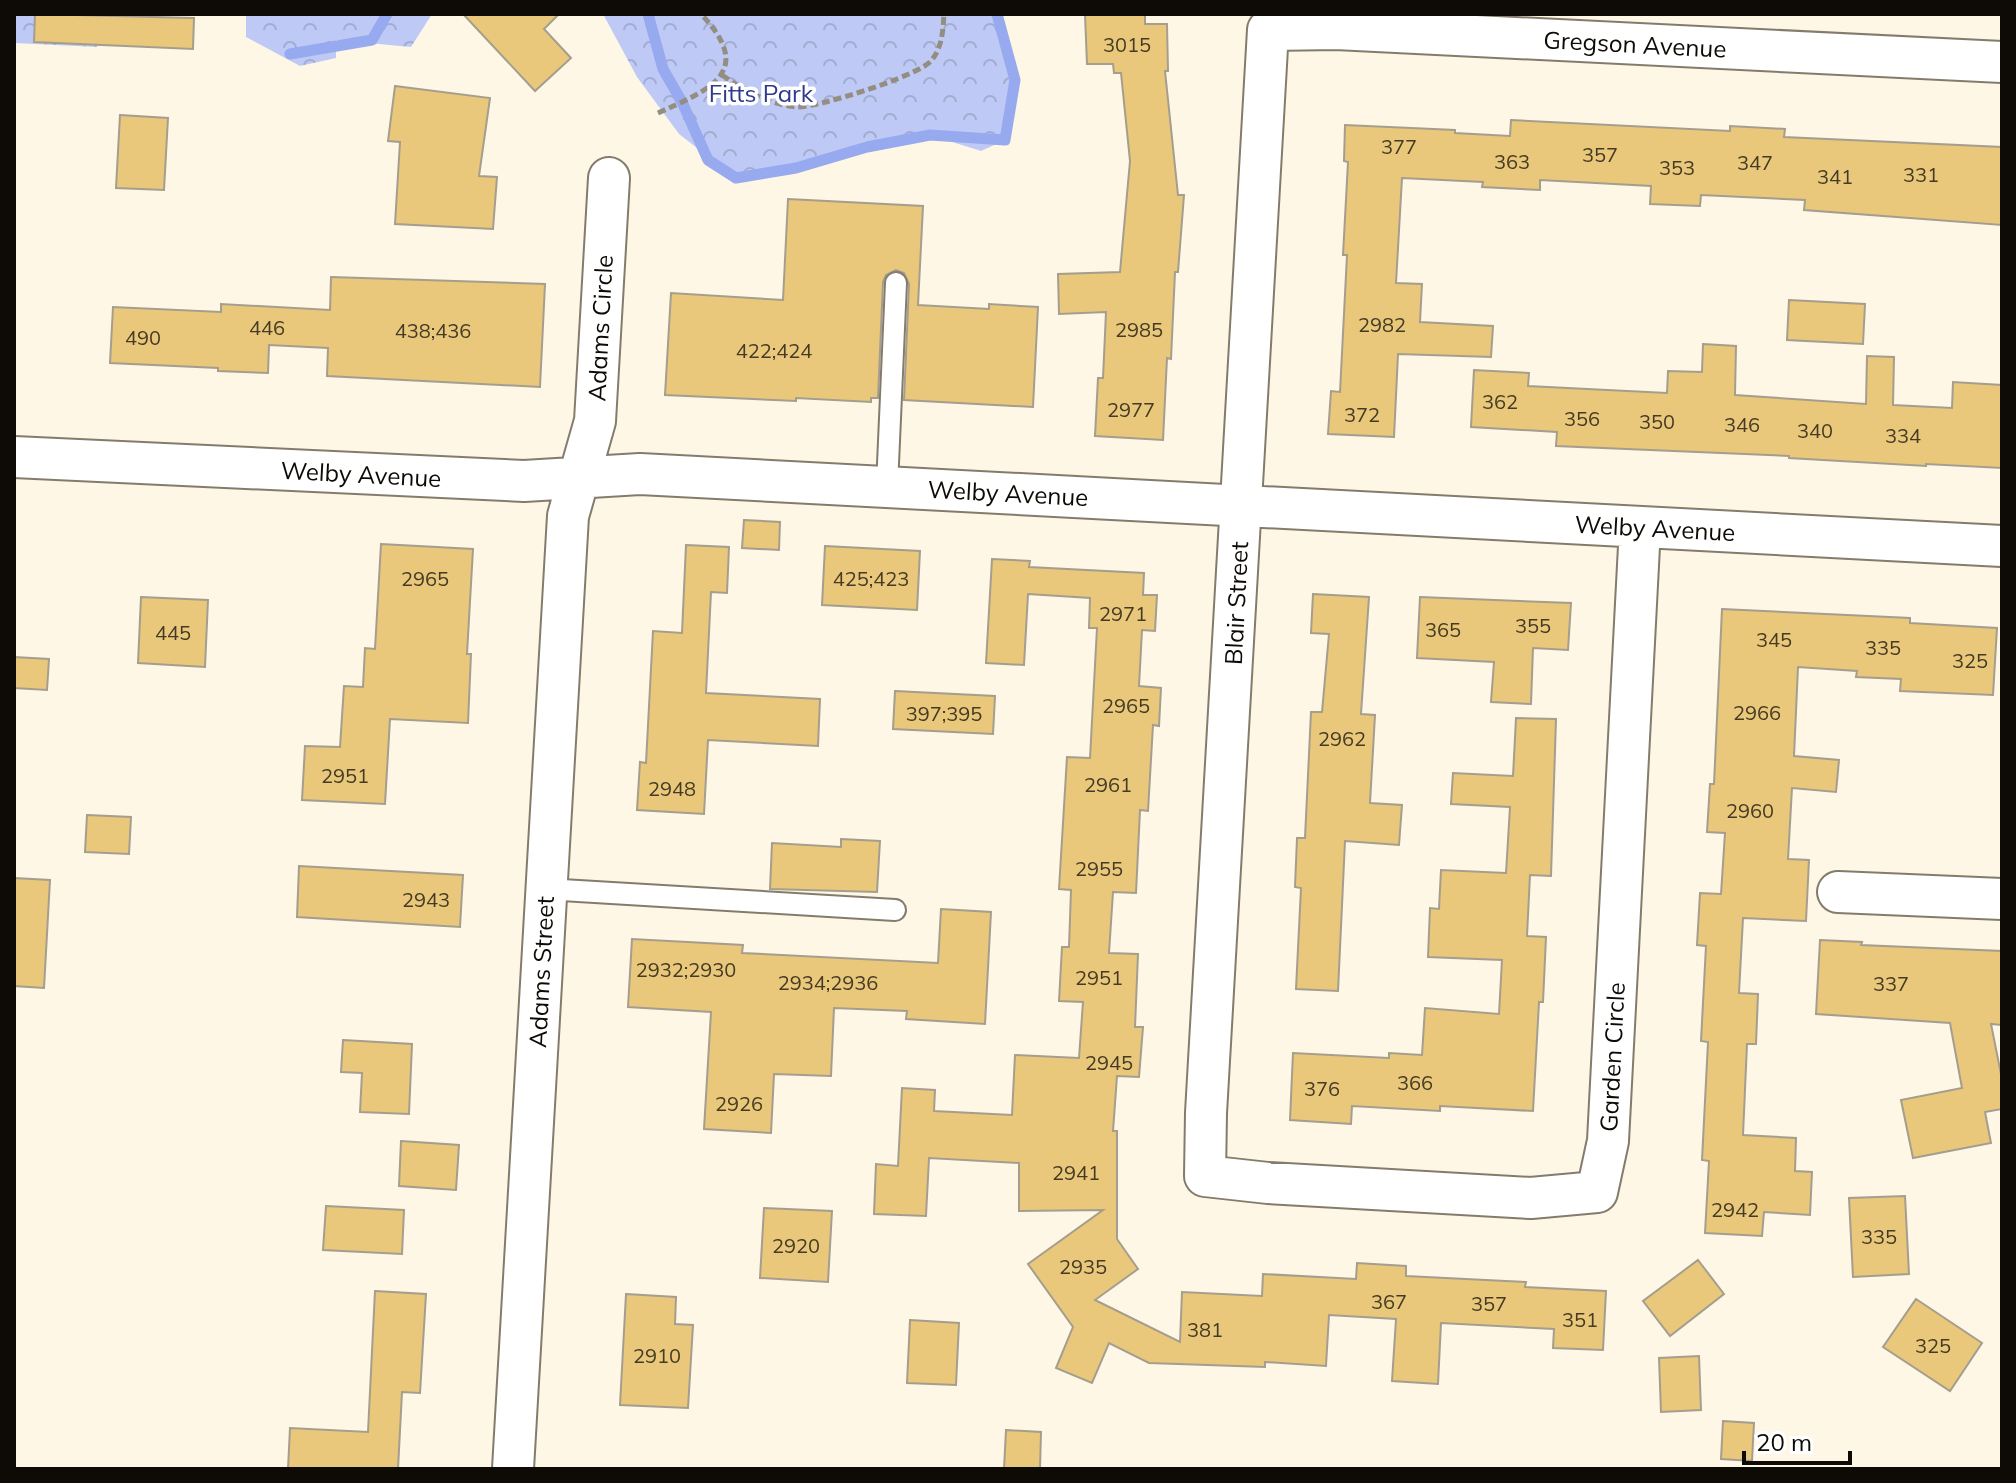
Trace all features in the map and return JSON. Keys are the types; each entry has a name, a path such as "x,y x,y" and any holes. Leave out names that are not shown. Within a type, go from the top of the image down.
{"street":[{"name":"Gregson Avenue","path":"1268,30 1336,29 2002,62"},
{"name":"Blair Street","path":"1205,1176 1206,1113 1268,30"},
{"name":"Adams Circle","path":"580,477 595,421 609,178"},
{"name":"Welby Avenue","path":"14,457 524,481 640,474 2002,546"},
{"name":"Adams Street","path":"513,1469 568,516 580,477"},
{"name":"Garden Circle","path":"1205,1176 1268,1183 1531,1198 1597,1192 1608,1141 1640,527"},
{"path":"1838,892 2002,899"}],"lane":[{"path":"887,486 896,283"},
{"path":"545,889 895,910"}],"path":[{"path":"722,75 760,98 800,107 821,104 914,73 929,63 939,49 944,14"},
{"path":"658,113 700,94 722,75 725,59 722,44 704,15"}],"green space":[{"path":"14,14 99,14 97,47 14,43"},
{"path":"246,14 432,14 411,47 336,40 336,58 300,66 246,37"},
{"name":"Fitts Park","path":"603,14 997,14 1015,80 1005,140 981,151 930,135 867,147 796,168 736,178 679,134 637,77"}],"building":[{"path":"35,14 194,18 193,49 34,42"},
{"path":"463,14 559,14 544,29 571,58 535,91"},
{"path":"1085,14 1145,14 1145,24 1167,24 1168,71 1165,71 1178,195 1184,195 1178,272 1175,272 1171,359 1167,358 1163,440 1095,436 1098,378 1103,378 1106,312 1059,314 1058,274 1120,272 1130,161 1121,73 1114,73 1113,64 1087,64"},
{"path":"395,86 490,98 479,176 497,177 493,229 395,224 400,142 388,141"},
{"path":"120,115 168,118 164,190 116,188"},
{"path":"1511,120 1730,131 1730,126 1785,129 1784,137 2002,147 2002,225 1804,210 1805,200 1701,195 1700,206 1650,204 1651,186 1540,180 1540,190 1482,187 1483,182 1402,178 1396,283 1422,284 1420,322 1493,326 1491,357 1398,354 1394,437 1328,434 1331,391 1340,392 1347,255 1343,255 1348,162 1344,161 1345,125 1510,136"},
{"path":"788,199 923,206 918,305 989,309 989,304 1038,307 1033,407 904,400 909,284 904,273 896,270 886,275 883,282 878,398 871,398 871,402 665,395 671,293 783,300"},
{"path":"331,277 545,284 540,387 327,376 328,348 269,345 268,373 110,363 113,307 221,312 221,304 330,310"},
{"path":"1789,300 1865,304 1863,344 1787,340"},
{"path":"1703,344 1736,346 1735,395 1866,404 1867,356 1894,357 1893,405 1952,408 1953,382 2002,385 2002,468 1556,446 1557,432 1471,427 1474,370 1529,373 1528,386 1667,393 1668,371 1702,372"},
{"path":"744,520 780,522 779,550 742,548"},
{"path":"381,544 473,549 467,654 471,654 468,723 390,719 385,804 302,800 305,746 340,747 344,686 363,687 365,648 375,649"},
{"path":"686,545 729,547 727,593 711,592 706,693 820,699 818,746 708,740 704,814 637,810 640,762 646,763 653,631 682,633"},
{"path":"825,546 920,551 917,610 822,605"},
{"path":"992,559 1030,561 1029,567 1144,573 1143,595 1157,595 1155,631 1142,630 1139,686 1161,688 1159,726 1153,725 1148,811 1140,810 1136,893 1113,892 1109,953 1138,954 1135,1027 1143,1027 1139,1077 1117,1076 1113,1131 1117,1131 1117,1239 1138,1269 1095,1300 1180,1342 1182,1292 1262,1296 1263,1274 1356,1279 1357,1263 1406,1266 1406,1276 1526,1282 1525,1287 1606,1291 1603,1350 1553,1348 1554,1329 1441,1323 1438,1384 1392,1381 1396,1319 1329,1315 1326,1366 1265,1362 1265,1367 1149,1363 1109,1343 1092,1383 1056,1368 1073,1327 1028,1264 1103,1210 1019,1211 1019,1163 929,1158 926,1216 874,1214 876,1164 898,1166 902,1088 935,1090 934,1111 1012,1115 1015,1055 1079,1058 1083,1002 1059,1001 1062,947 1069,947 1071,890 1059,889 1067,757 1090,758 1097,628 1089,628 1090,598 1028,594 1024,665 986,663"},
{"path":"1313,594 1369,597 1361,714 1375,715 1370,803 1402,805 1399,845 1345,841 1338,991 1296,989 1301,888 1295,887 1297,838 1305,838 1311,712 1322,712 1329,634 1311,633"},
{"path":"141,597 208,600 205,667 138,663"},
{"path":"1420,597 1571,603 1568,650 1533,648 1531,704 1491,702 1494,662 1417,658"},
{"path":"1722,609 1910,618 1910,623 1997,628 1993,695 1900,691 1901,679 1856,677 1857,671 1798,667 1794,756 1839,760 1836,792 1792,788 1788,859 1809,860 1806,921 1743,918 1739,993 1758,994 1756,1044 1747,1044 1743,1135 1796,1138 1795,1171 1812,1172 1810,1215 1764,1212 1762,1236 1705,1233 1709,1161 1702,1160 1708,1042 1701,1041 1706,946 1697,945 1700,893 1721,894 1725,833 1707,832 1710,784 1714,784"},
{"path":"14,657 49,659 47,690 14,688"},
{"path":"895,691 995,696 993,734 893,729"},
{"path":"1516,718 1556,719 1551,876 1530,875 1527,936 1546,937 1533,1111 1440,1106 1440,1111 1352,1106 1351,1124 1290,1120 1293,1053 1389,1058 1389,1053 1422,1055 1425,1008 1499,1014 1502,960 1428,957 1430,908 1439,909 1441,870 1506,873 1510,807 1451,804 1453,773 1513,776"},
{"path":"87,815 131,817 129,854 85,852"},
{"path":"841,839 880,841 877,892 770,889 772,843 841,847"},
{"path":"299,866 463,875 460,927 297,917"},
{"path":"14,878 50,880 44,988 14,986"},
{"path":"941,909 991,912 985,1024 906,1019 907,1011 834,1008 831,1076 774,1074 771,1133 704,1129 711,1012 628,1007 632,939 743,945 742,953 938,963"},
{"path":"1820,940 1862,942 1861,945 2002,951 2001,1025 1991,1024 2002,1079 2002,1109 1985,1112 1991,1143 1913,1158 1901,1100 1962,1088 1950,1023 1816,1014"},
{"path":"343,1040 412,1044 409,1114 360,1112 362,1073 341,1072"},
{"path":"401,1141 459,1145 456,1190 399,1186"},
{"path":"1905,1196 1909,1274 1853,1277 1849,1198"},
{"path":"326,1206 404,1210 402,1254 323,1250"},
{"path":"764,1208 832,1211 828,1282 760,1278"},
{"path":"1698,1260 1724,1294 1670,1336 1643,1301"},
{"path":"375,1291 426,1294 420,1393 402,1392 398,1469 288,1469 290,1428 368,1432"},
{"path":"626,1294 676,1297 675,1324 693,1325 688,1408 620,1405"},
{"path":"1916,1299 1982,1343 1950,1391 1883,1347"},
{"path":"910,1320 959,1323 956,1385 907,1383"},
{"path":"1699,1356 1701,1410 1661,1412 1659,1358"},
{"path":"1723,1421 1754,1423 1752,1461 1721,1459"},
{"path":"1006,1430 1041,1432 1040,1469 1004,1469"}],"waterway":[{"path":"290,54 372,40 387,14"},
{"path":"648,14 663,69 682,102 708,160 736,178 796,168 867,147 930,135 1005,140 1015,80 997,14"}]}
